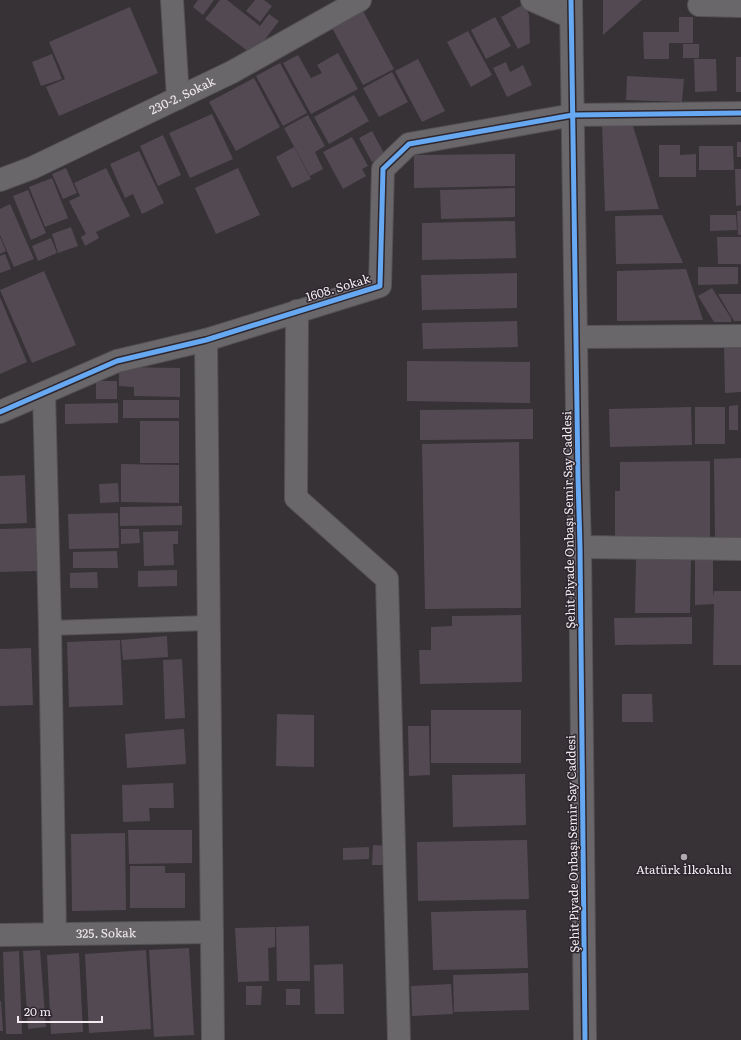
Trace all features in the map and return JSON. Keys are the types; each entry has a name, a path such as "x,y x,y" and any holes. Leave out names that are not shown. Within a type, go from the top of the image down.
{"street":[{"path":"172,0 178,98"},
{"name":"230-2. Sokak","path":"0,180 32,168 232,72 360,0"},
{"path":"532,0 571,8"},
{"path":"700,5 741,6"},
{"name":"Şehit Piyade Onbaşı Semir Say Caddesi","path":"571,8 580,547 585,1040"},
{"path":"573,115 741,113"},
{"name":"1608. Sokak","path":"0,412 117,362 206,340 380,286 383,170 409,144 573,115"},
{"path":"297,312 296,498 387,579 399,1040"},
{"path":"576,337 741,336"},
{"path":"206,340 214,1040"},
{"path":"44,393 50,628 55,934"},
{"path":"580,547 741,550"},
{"name":"325. Sokak","path":"0,935 212,932"}],"lane":[{"path":"50,628 209,623"}],"building":[{"path":"198,0 214,0 203,15 193,7"},
{"path":"220,0 227,0 260,26 269,14 279,21 253,55 205,19"},
{"path":"255,0 264,0 272,6 260,22 246,11"},
{"path":"603,0 642,0 603,35"},
{"path":"524,4 529,15 530,43 518,49 501,17"},
{"path":"130,7 158,73 59,116 46,87 65,79 49,42"},
{"path":"362,9 394,69 363,85 331,26"},
{"path":"495,17 511,46 486,59 471,30"},
{"path":"679,17 693,17 693,43 669,43 669,59 644,59 643,32 679,32"},
{"path":"468,31 492,75 471,87 447,42"},
{"path":"683,44 699,44 699,58 683,58"},
{"path":"338,53 358,89 311,114 283,63 298,55 311,78 322,73 317,65"},
{"path":"52,54 62,79 41,86 32,62"},
{"path":"736,57 741,57 741,92 736,92"},
{"path":"418,59 445,111 422,122 395,71"},
{"path":"694,59 716,59 717,91 695,92"},
{"path":"506,62 510,72 523,65 532,85 507,97 493,68"},
{"path":"280,63 307,113 283,126 256,76"},
{"path":"392,72 408,102 379,117 363,88"},
{"path":"627,76 684,79 682,102 626,100"},
{"path":"254,78 280,127 236,151 209,102"},
{"path":"354,95 369,121 329,144 314,117"},
{"path":"212,114 233,159 190,178 169,133"},
{"path":"308,115 325,146 315,152 323,169 310,176 284,128"},
{"path":"632,123 659,209 605,211 602,124"},
{"path":"372,131 385,155 372,162 359,138"},
{"path":"163,135 181,175 158,186 140,146"},
{"path":"352,137 368,166 362,169 366,176 343,189 323,152"},
{"path":"737,142 741,142 741,157 737,157"},
{"path":"659,145 680,145 680,155 696,154 696,177 659,177"},
{"path":"699,146 733,146 734,170 699,170"},
{"path":"294,147 311,179 292,188 276,157"},
{"path":"139,151 164,203 142,214 133,194 125,198 110,164"},
{"path":"515,154 515,186 414,188 414,155"},
{"path":"66,168 77,193 63,199 52,174"},
{"path":"106,168 130,216 96,232 99,238 85,246 81,237 86,234 69,201 80,196 74,183"},
{"path":"238,168 260,215 216,234 195,188"},
{"path":"735,169 741,169 741,205 736,206"},
{"path":"52,178 68,218 45,227 29,187"},
{"path":"515,188 515,217 441,219 440,190"},
{"path":"28,190 46,233 31,240 13,196"},
{"path":"10,204 34,259 14,267 0,235 0,209"},
{"path":"737,211 741,211 741,235 738,235"},
{"path":"662,215 683,263 616,264 615,216"},
{"path":"710,215 736,215 737,230 710,231"},
{"path":"515,221 516,258 422,260 422,223"},
{"path":"71,227 78,246 58,253 52,234"},
{"path":"0,237 6,251 0,254"},
{"path":"717,237 741,237 741,264 718,264"},
{"path":"51,238 57,253 38,261 32,246"},
{"path":"5,254 11,269 0,273 0,256"},
{"path":"698,267 738,267 738,284 698,285"},
{"path":"686,269 703,320 617,321 617,271"},
{"path":"44,271 76,345 32,363 0,290"},
{"path":"517,273 517,308 422,310 421,275"},
{"path":"712,288 731,318 731,322 714,322 698,296"},
{"path":"718,294 741,294 741,321 734,321"},
{"path":"0,297 27,362 0,374"},
{"path":"517,321 518,347 423,349 422,323"},
{"path":"724,345 741,345 741,392 725,393"},
{"path":"407,361 530,362 530,403 407,401"},
{"path":"119,367 180,368 180,397 134,396 134,387 119,386"},
{"path":"96,381 117,381 117,399 96,399"},
{"path":"123,400 179,400 179,418 123,418"},
{"path":"118,403 118,423 65,424 65,404"},
{"path":"738,405 738,430 729,430 729,406"},
{"path":"691,407 692,445 610,447 609,409"},
{"path":"695,407 725,407 725,444 695,444"},
{"path":"533,409 533,439 420,440 420,410"},
{"path":"140,421 179,421 179,463 140,463"},
{"path":"519,442 521,608 425,609 422,444"},
{"path":"741,458 741,540 715,540 714,459"},
{"path":"710,461 710,542 615,543 615,491 620,491 620,462"},
{"path":"121,464 179,465 179,503 121,502"},
{"path":"25,475 27,523 0,524 0,476"},
{"path":"118,483 119,502 100,503 99,484"},
{"path":"182,506 182,525 120,526 120,507"},
{"path":"118,513 119,548 69,549 68,514"},
{"path":"36,528 37,571 0,572 0,529"},
{"path":"121,529 139,529 140,543 121,544"},
{"path":"178,531 178,544 173,544 174,565 144,566 143,532"},
{"path":"117,551 118,568 73,568 73,552"},
{"path":"636,559 691,559 690,613 635,613"},
{"path":"695,559 713,559 713,597 714,591 741,591 741,665 713,665 714,604 695,605"},
{"path":"177,570 177,586 138,587 138,571"},
{"path":"97,572 98,588 70,588 70,573"},
{"path":"521,615 522,682 420,684 419,650 431,650 431,627 452,626 452,616"},
{"path":"692,617 692,644 615,645 614,618"},
{"path":"167,636 168,657 123,660 121,640"},
{"path":"120,640 123,705 69,707 67,642"},
{"path":"31,648 33,705 0,706 0,649"},
{"path":"182,659 185,718 165,719 163,660"},
{"path":"622,694 652,694 653,722 622,722"},
{"path":"431,710 521,710 521,763 431,763"},
{"path":"277,714 314,715 314,767 276,766"},
{"path":"408,726 429,726 430,775 409,776"},
{"path":"184,729 186,764 127,768 125,734"},
{"path":"525,774 526,825 453,827 452,775"},
{"path":"173,783 174,808 149,808 150,821 123,822 122,785"},
{"path":"128,830 192,830 192,863 129,864"},
{"path":"125,833 126,910 72,911 71,834"},
{"path":"527,840 529,899 418,901 417,842"},
{"path":"373,845 389,846 388,865 372,865"},
{"path":"369,847 369,859 343,860 343,848"},
{"path":"130,866 165,866 165,873 185,873 185,908 130,908"},
{"path":"526,910 528,968 433,970 431,912"},
{"path":"309,926 310,981 277,981 276,927"},
{"path":"275,927 275,947 268,948 269,981 238,982 235,928"},
{"path":"189,948 194,1035 154,1037 149,950"},
{"path":"40,950 46,1027 28,1029 23,951"},
{"path":"146,950 151,1029 89,1033 85,954"},
{"path":"19,951 22,1034 6,1034 3,952"},
{"path":"79,953 83,1032 51,1034 47,955"},
{"path":"343,964 344,1014 315,1014 314,965"},
{"path":"528,973 529,1010 454,1012 453,975"},
{"path":"451,984 453,1014 412,1016 411,986"},
{"path":"246,986 262,986 261,1005 246,1005"},
{"path":"286,989 300,989 300,1005 286,1005"},
{"path":"1,1001 3,1031 0,1031"}],"cycle path":[{"path":"571,0 580,547 585,1040"},
{"path":"0,412 117,361 206,340 380,286 383,169 409,144 573,115 741,113"}],"place":[{"name":"Atatürk İlkokulu","path":"684,857"}]}
